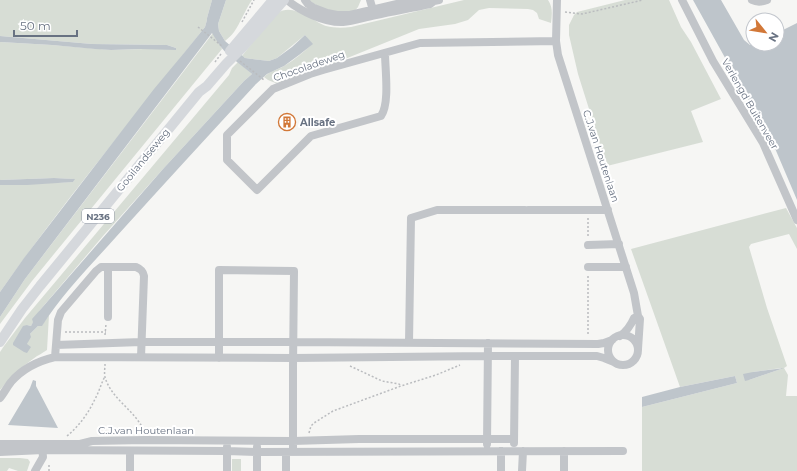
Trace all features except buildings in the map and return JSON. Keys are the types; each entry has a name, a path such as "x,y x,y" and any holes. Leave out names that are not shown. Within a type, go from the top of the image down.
{"main road":[{"name":"Gooilandseweg","path":"240,46 273,0"},
{"name":"Gooilandseweg","path":"0,342 22,309 40,286 199,92 204,83 285,0"}],"street":[{"path":"285,0 304,12 331,21 341,22 358,20 373,12"},
{"path":"304,0 314,8 337,15 373,12 430,4 437,1"},
{"path":"370,0 373,12"},
{"name":"C.J.van Houtenlaan","path":"557,0 556,41 558,55 634,293 638,316 640,319 638,349"},
{"name":"Verlengd Buitenveer","path":"682,0 713,60 763,143 797,220"},
{"path":"752,0 762,2 768,0"},
{"name":"Chocoladeweg","path":"385,53 386,102 384,112 381,116 310,136 257,190 227,160 227,135 273,89 310,74 420,43 556,41"},
{"path":"409,343 411,218 437,210 608,210"},
{"path":"588,245 619,244"},
{"path":"55,357 58,320 61,312 96,271 101,268 136,267 141,269 144,274 141,357"},
{"path":"588,267 626,267"},
{"path":"108,268 108,317"},
{"path":"219,358 219,270 294,271 293,441 286,471"},
{"path":"614,362 608,352 608,347 632,324 634,318 638,316"},
{"path":"0,398 11,382 28,367 41,360 55,357 293,358 597,356 618,364 627,365 634,361 638,349 632,338 624,335 598,344 141,342 56,345"},
{"path":"487,451 488,343"},
{"path":"515,356 514,439 522,471"},
{"path":"359,439 359,452"},
{"name":"C.J.van Houtenlaan","path":"0,452 64,444 80,444 92,441 514,439"},
{"path":"227,440 227,471"},
{"path":"323,440 323,452"},
{"path":"402,440 402,452"},
{"path":"256,441 257,471"},
{"name":"C.J.van Houtenlaan","path":"0,444 130,451 623,451"},
{"path":"35,471 43,457 42,447"},
{"path":"130,451 130,471"},
{"path":"501,451 501,471"},
{"path":"564,451 564,471"}],"path":[{"path":"240,25 254,0"},
{"path":"557,11 582,14 643,0"},
{"path":"105,343 106,317 108,317"},
{"path":"57,332 106,332"},
{"path":"105,357 105,376 109,386 142,426 145,433 145,440"},
{"path":"348,366 382,381 399,384 401,386"},
{"path":"64,444 64,438 82,422 96,398 105,376"},
{"path":"49,463 49,471"}],"shaded area":[{"path":"0,0 212,0 205,27 75,191 0,292 0,185 73,182 74,179 54,178 0,180 0,42 111,50 176,48 167,45 92,44 0,36"},
{"path":"212,0 226,0 218,24 219,31 225,41 245,58 269,61 277,58 305,35 313,44 284,66 267,74 256,84 78,280 59,302 42,326 38,326 30,334 31,337 27,344 31,347 27,353 24,352 13,345 23,326 31,326 33,322 32,319 163,169 252,74 227,54 212,33 25,279 0,317 0,292 24,258 154,89 205,27"},
{"path":"226,0 252,0 234,32 225,41 219,31 218,24"},
{"path":"309,0 361,0 354,12 341,12 325,9"},
{"path":"464,0 548,0 552,14 551,23 539,19 537,13 528,9 489,8 479,10 468,20 455,24 419,29 293,80 278,84 264,77 284,66 312,44 305,35 277,58 269,61 245,58 242,56 272,18 284,10 296,11 326,26 344,28"},
{"path":"625,0 669,0 681,27 691,42 721,99 691,111 703,142 607,166 578,74 569,35 569,25 577,12"},
{"path":"693,0 721,0 745,41 745,52 785,52 785,29 797,23 797,200 774,146"},
{"path":"213,33 222,49 32,281 0,324 0,317 25,279"},
{"path":"0,36 92,44 167,45 176,48 176,50 111,50 0,42"},
{"path":"238,62 252,74 103,236 40,310 31,326 27,325 27,344 30,334 38,326 42,325 49,315 47,350 11,377 0,390 0,352 4,346 25,318 229,75 232,68"},
{"path":"54,178 75,179 73,182 0,185 0,180"},
{"path":"786,208 797,228 797,249 789,234 751,244 749,247 767,308 787,366 784,368 788,375 786,396 797,396 797,471 642,471 642,407 737,383 735,376 680,387 631,249","holes":["781,369 749,380 753,372"]},
{"path":"784,368 745,381 743,374 753,372"},
{"path":"735,376 737,383 642,407 642,397 680,387"},
{"path":"33,380 36,381 36,386 58,428 8,425 30,388"},
{"path":"0,458 28,459 30,462 27,471 18,471 9,468 7,471 0,471"},
{"path":"232,459 241,459 241,471 232,471"}],"place":[{"name":"Allsafe","path":"287,122"}]}
